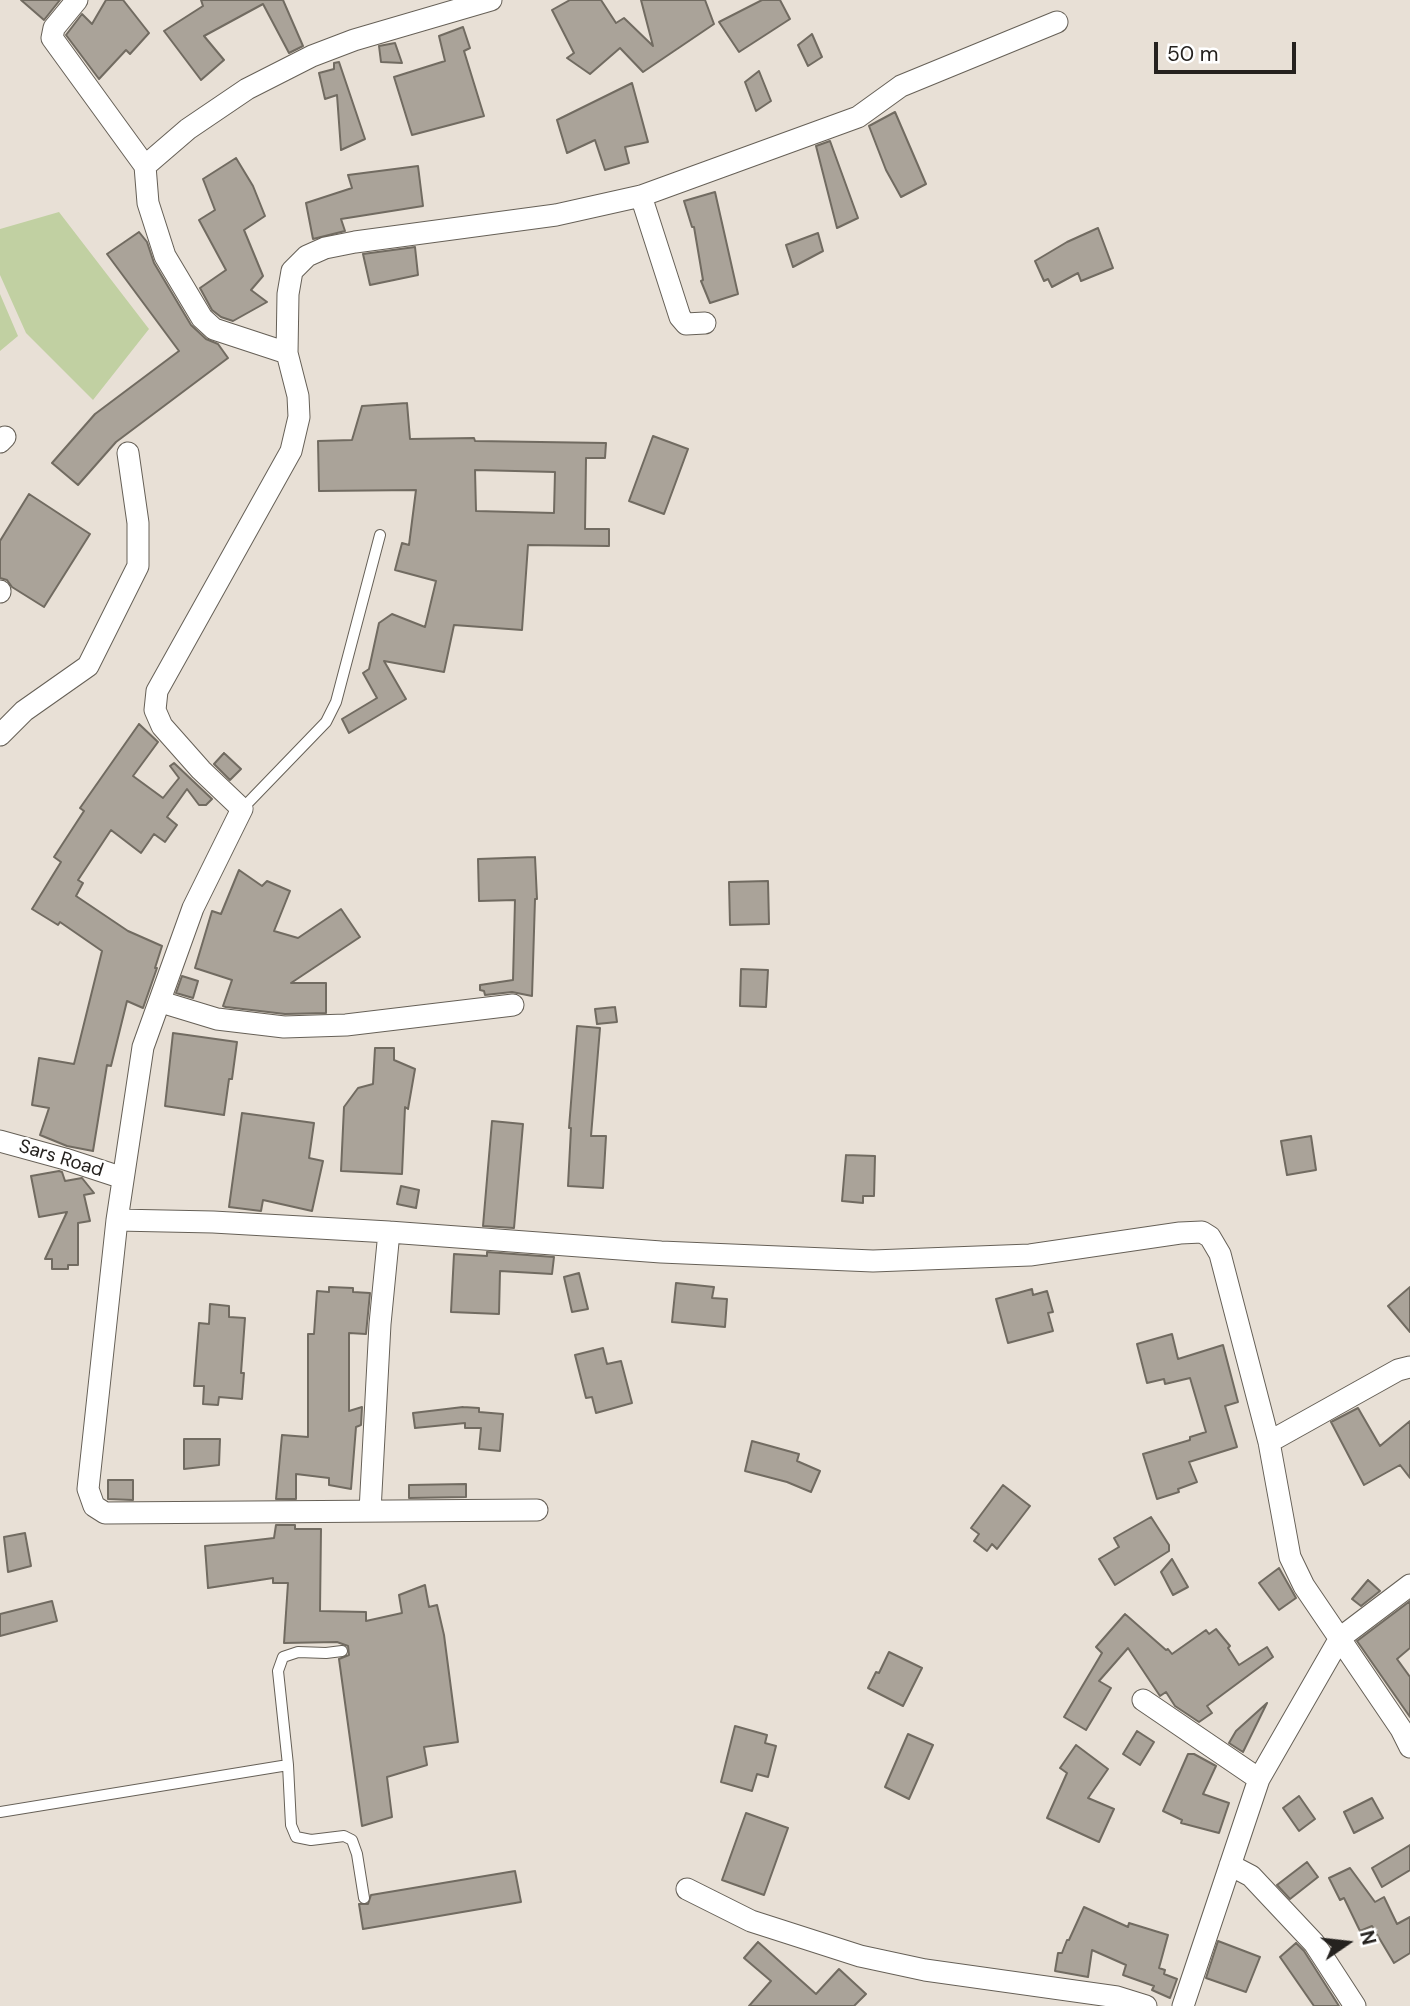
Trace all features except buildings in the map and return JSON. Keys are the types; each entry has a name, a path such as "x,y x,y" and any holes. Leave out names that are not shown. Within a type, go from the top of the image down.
{"street":[{"path":"77,0 54,28 52,38 145,166 148,202 165,256 202,318 214,329 287,353"},
{"path":"145,166 188,129 247,89 312,56 354,40 491,0"},
{"path":"537,1510 105,1513 94,1506 88,1489 122,1178 143,1047 193,908 242,810 201,770 162,726 155,710 157,691 291,452 299,417 298,396 287,353 288,294 292,271 307,256 325,248 556,215 641,195 858,117 901,86 1057,22"},
{"path":"641,195 680,317 686,324 705,323"},
{"path":"0,735 24,711 88,666 138,566 138,523 128,453"},
{"path":"161,1002 217,1019 284,1027 345,1025 513,1005"},
{"name":"Sars Road","path":"0,1141 65,1158 122,1178"},
{"path":"117,1220 389,1232 661,1252 873,1261 1030,1255 1202,1232 1210,1237 1220,1254 1269,1442 1290,1557 1304,1586 1401,1729 1410,1747"},
{"path":"370,1511 380,1325 389,1232"},
{"path":"1269,1442 1398,1370 1410,1367"},
{"path":"1182,2006 1259,1779 1340,1638 1410,1585"},
{"path":"1143,1700 1259,1779"},
{"path":"1230,1865 1251,1876 1314,1943 1355,2006"},
{"path":"687,1889 751,1921 860,1956 925,1970 1117,1997 1146,2006"}],"lane":[{"path":"242,810 326,722 336,702 380,535"},
{"path":"342,1651 298,1652 284,1657 278,1671 288,1765 290,1825 296,1837 311,1840 344,1836 352,1840 364,1898"},
{"path":"0,1812 288,1765"}],"green space":[{"path":"59,212 149,329 93,400 26,333 0,275 0,229"},
{"path":"0,294 18,336 0,351"}]}
